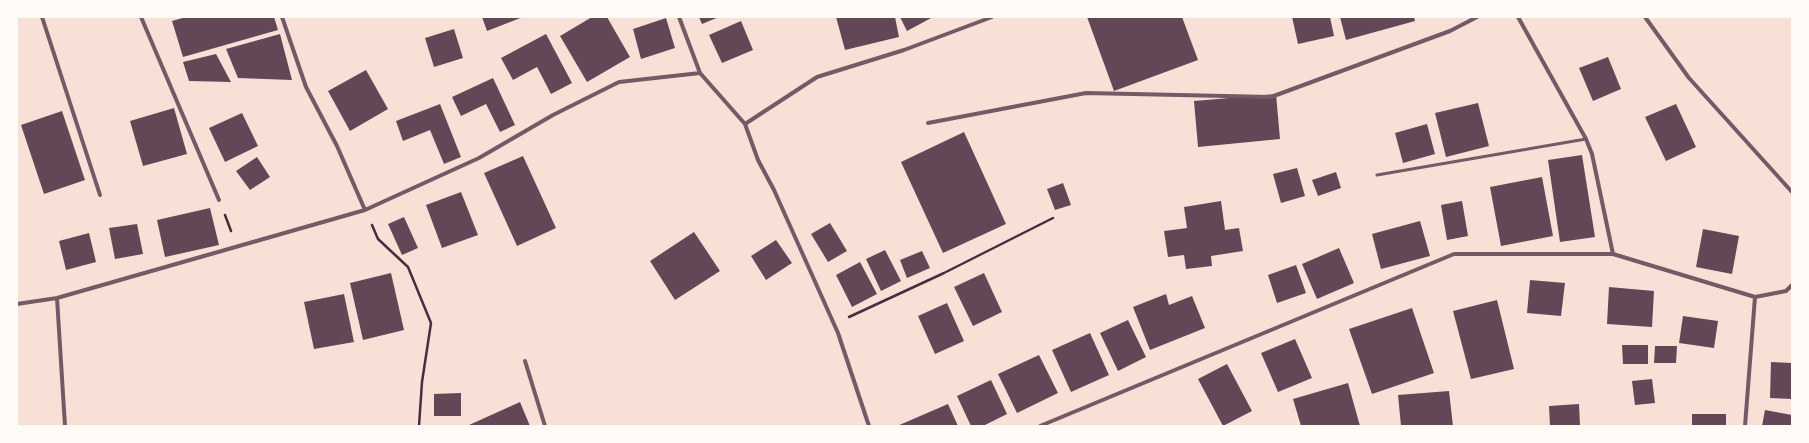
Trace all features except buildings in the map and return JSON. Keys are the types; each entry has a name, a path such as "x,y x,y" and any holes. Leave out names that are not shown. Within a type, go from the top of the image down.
{"street":[{"path":"42,17 100,195"},
{"path":"141,17 219,200"},
{"path":"282,17 306,87 337,146 365,210"},
{"path":"679,17 700,73 745,124 758,160 774,190 834,324 869,426"},
{"path":"745,124 817,77 904,50 992,17"},
{"path":"928,122 1086,93 1271,97 1450,31 1478,17"},
{"path":"1518,17 1586,139 1592,154 1613,254"},
{"path":"1645,17 1689,78 1792,192"},
{"path":"17,304 57,298 365,210 479,158 553,115 619,82 700,73"},
{"path":"1040,426 1454,254 1613,254 1755,298 1786,291 1792,285"},
{"path":"57,298 65,426"},
{"path":"1745,426 1755,298"},
{"path":"524,361 545,426"}],"lane":[{"path":"1377,176 1586,139"}],"path":[{"path":"219,200 232,233"},
{"path":"365,210 378,238 408,267 431,322 422,382 419,426"},
{"path":"834,324 944,273 1053,218"}]}
